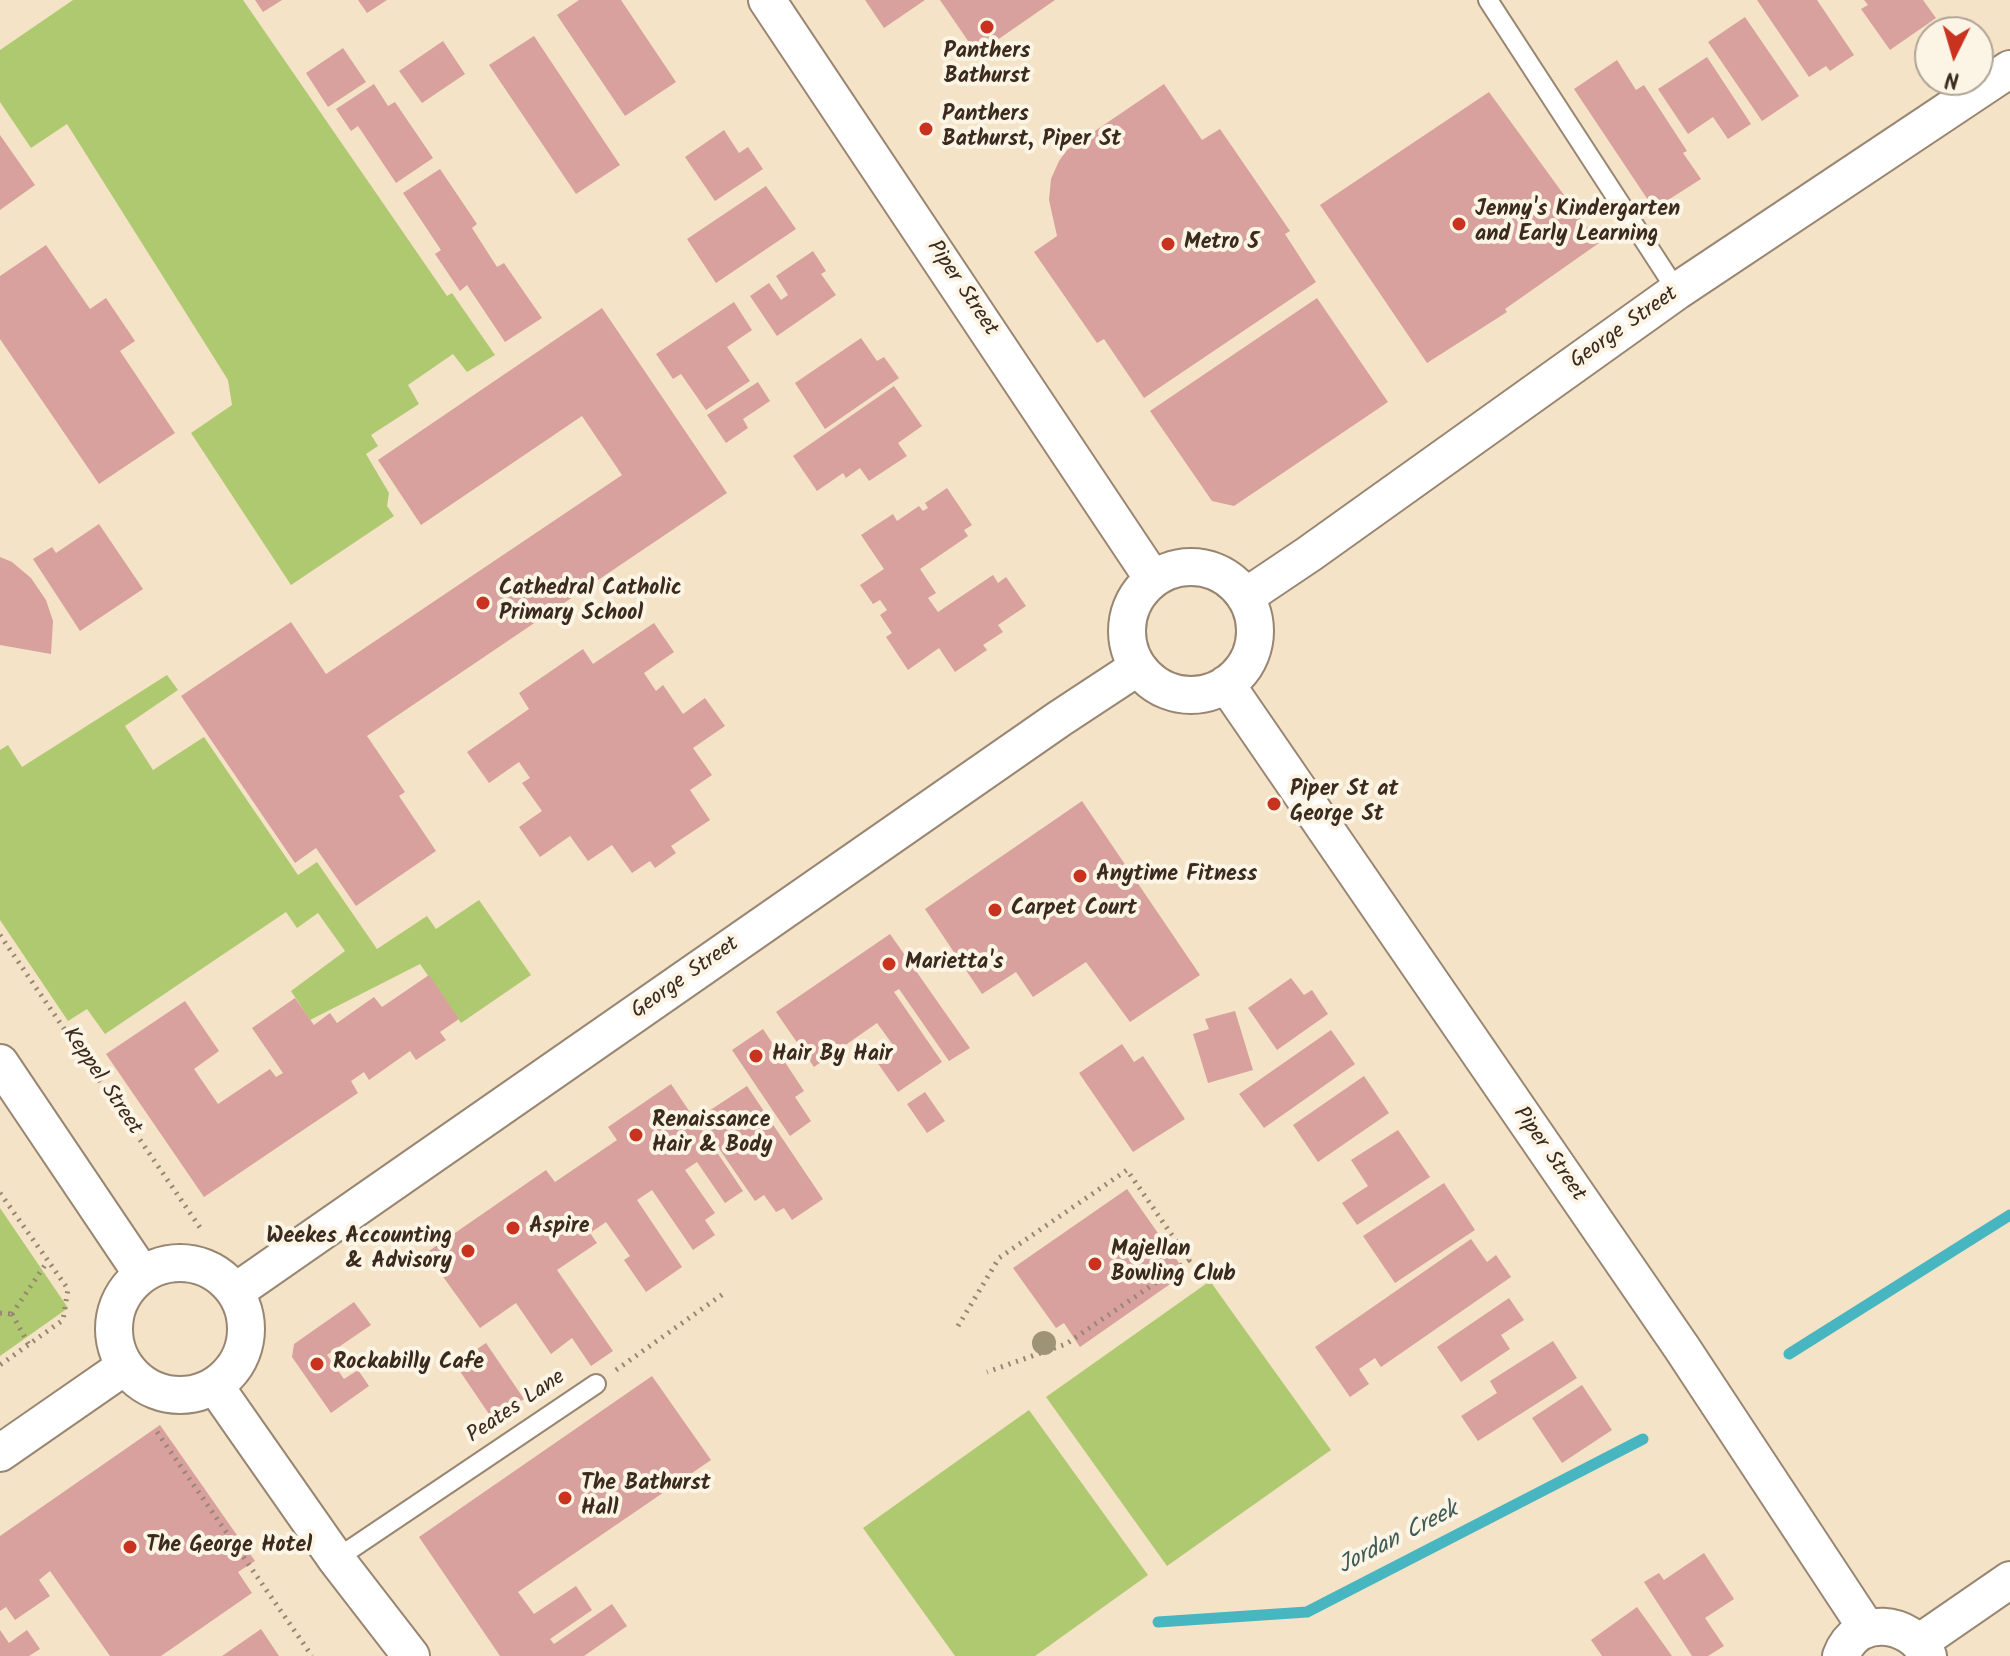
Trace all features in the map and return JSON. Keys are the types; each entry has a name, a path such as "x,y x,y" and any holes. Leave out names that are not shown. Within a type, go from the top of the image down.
{"street":[{"name":"Piper Street","path":"767,0 1153,579"},
{"name":"George Street","path":"1245,597 1677,291 2010,69"},
{"path":"1203,568 1234,583 1245,597 1255,628 1253,644 1248,660 1226,684 1212,691 1179,693 1163,688 1138,667 1129,645 1128,620 1137,597 1153,579 1177,569 1203,568"},
{"name":"George Street","path":"235,1292 1138,667"},
{"name":"Piper Street","path":"1226,684 1682,1348 1867,1629"},
{"path":"0,1063 142,1274"},
{"path":"182,1262 203,1266 221,1276 235,1292 243,1308 245,1343 239,1360 215,1386 186,1395 156,1391 138,1381 124,1367 115,1347 112,1327 117,1306 127,1288 142,1274 161,1265 182,1262"},
{"path":"0,1453 124,1367"},
{"path":"215,1386 336,1559 411,1656"},
{"path":"1841,1656 1853,1637 1881,1626 1909,1633 1924,1649 2010,1580"}],"lane":[{"path":"1488,0 1677,291"},
{"name":"Peates Lane","path":"336,1559 596,1384"}],"path":[{"name":"Keppel Street","path":"0,935 201,1229"},
{"path":"958,1326 999,1258 1127,1170 1189,1260 1066,1344 987,1372"},
{"path":"0,1193 68,1289 63,1320 0,1365"},
{"path":"12,1314 47,1262"},
{"name":"Peates Lane","path":"596,1384 723,1294"},
{"path":"0,1313 12,1314"},
{"path":"12,1314 29,1345"},
{"path":"157,1432 312,1656"}],"green space":[{"path":"73,0 243,0 447,296 452,293 495,355 467,372 453,354 408,385 419,404 371,435 378,446 366,454 389,493 387,506 394,516 291,585 191,433 232,405 228,380 67,124 31,148 0,102 0,50"},
{"path":"167,675 178,690 125,726 153,770 204,737 298,875 317,862 377,949 427,916 436,929 479,900 531,975 461,1023 420,964 310,1020 291,991 345,951 318,913 297,928 286,912 105,1034 87,1009 68,1021 0,920 0,750 8,745 22,767"},
{"path":"0,1208 68,1308 0,1356"},
{"path":"1210,1281 1331,1450 1167,1566 1046,1397"},
{"path":"1029,1410 1148,1575 1035,1656 955,1656 863,1528"}],"building":[{"path":"255,0 282,0 263,12"},
{"path":"358,0 387,0 367,13"},
{"path":"579,0 621,0 676,82 625,116 557,15"},
{"name":"Panthers Bathurst","path":"865,0 925,0 884,28"},
{"name":"Panthers Bathurst","path":"940,0 1055,0 977,54"},
{"path":"1757,0 1817,0 1854,55 1830,71 1826,66 1809,77"},
{"path":"1864,0 1923,0 1935,16 1914,16 1914,33 1890,50 1861,9 1868,5"},
{"path":"1745,17 1799,96 1762,121 1708,42"},
{"path":"534,36 620,165 576,194 489,65"},
{"path":"443,41 465,74 422,103 399,71"},
{"path":"343,48 366,82 328,107 306,73"},
{"path":"1707,57 1751,124 1728,139 1713,117 1688,134 1658,89"},
{"path":"1617,60 1636,90 1644,85 1687,151 1683,153 1701,179 1654,209 1574,89"},
{"path":"374,84 388,106 395,102 433,158 396,183 358,126 351,131 336,109"},
{"name":"Metro 5","path":"1164,84 1202,140 1220,129 1290,231 1285,234 1316,282 1144,398 1104,339 1097,343 1034,252 1057,236 1049,200 1051,179 1067,150"},
{"name":"Jenny's Kindergarten and Early Learning","path":"1489,92 1599,243 1505,309 1507,312 1427,363 1320,205"},
{"path":"724,130 739,153 748,147 763,169 715,201 685,157"},
{"path":"0,135 35,185 0,210"},
{"path":"440,169 477,224 472,228 497,267 504,263 542,318 505,342 467,285 460,291 435,254 441,250 403,193"},
{"path":"766,186 796,229 716,283 687,239"},
{"path":"46,245 90,309 106,298 135,341 120,351 175,433 99,484 0,339 0,276"},
{"path":"813,251 826,271 821,274 836,295 777,336 750,296 769,283 781,300 788,295 776,276"},
{"path":"1317,298 1388,402 1234,506 1212,501 1150,411"},
{"path":"734,302 752,330 727,347 750,381 706,410 681,374 673,379 656,354"},
{"path":"602,308 727,493 367,736 405,792 399,796 436,851 356,906 316,848 295,863 181,696 291,622 326,674 622,475 582,416 421,525 378,460"},
{"path":"861,338 877,361 884,357 899,378 825,429 795,383"},
{"path":"758,382 770,401 743,419 748,428 726,443 707,415"},
{"path":"894,386 922,426 898,443 907,456 869,481 860,468 846,478 843,473 817,491 793,456"},
{"path":"947,488 972,525 964,530 968,536 920,569 936,593 928,598 938,612 993,575 998,583 1006,577 1026,606 998,625 1003,632 983,645 987,650 955,672 939,648 908,670 886,637 892,633 880,615 887,610 880,600 873,604 860,585 884,569 861,535 893,514 897,521 919,506 923,511 928,508 925,503"},
{"path":"99,524 143,589 80,631 33,559 52,547 56,553"},
{"path":"0,557 12,562 31,578 46,600 53,621 51,654 0,645"},
{"path":"654,623 674,652 644,673 656,691 663,685 683,714 705,698 725,726 693,748 712,775 690,790 710,820 671,846 676,853 655,868 650,861 632,873 612,845 588,861 570,836 540,857 519,827 542,811 522,783 530,778 519,762 489,783 467,752 529,709 519,693 583,649 593,664"},
{"path":"1082,801 1200,975 1130,1022 1086,962 1033,997 1016,972 982,994 925,909"},
{"path":"890,934 970,1048 949,1061 899,989 894,992 942,1062 898,1092 874,1058 893,1045 877,1023 814,1067 776,1012"},
{"path":"429,975 459,1019 440,1032 446,1040 416,1060 410,1051 369,1080 364,1072 351,1081 358,1093 204,1197 106,1054 185,1001 219,1051 194,1069 218,1104 270,1069 276,1077 283,1073 252,1028 295,998 314,1025 330,1013 337,1023 374,997 382,1007"},
{"path":"1291,978 1304,995 1312,990 1328,1014 1277,1050 1248,1008"},
{"path":"1235,1011 1253,1070 1208,1083 1193,1034 1209,1029 1205,1019"},
{"path":"763,1029 804,1091 795,1097 811,1121 790,1136 732,1050"},
{"path":"1331,1030 1355,1064 1264,1128 1239,1094"},
{"path":"1122,1044 1134,1062 1143,1056 1185,1119 1133,1152 1079,1073"},
{"path":"1364,1076 1389,1113 1318,1162 1293,1125"},
{"path":"671,1084 743,1191 725,1203 697,1162 685,1170 715,1213 705,1220 715,1235 693,1250 652,1190 637,1200 682,1267 646,1292 624,1260 630,1256 606,1222 590,1233 597,1243 557,1270 613,1351 591,1366 572,1338 551,1354 516,1303 480,1328 426,1253 546,1170 555,1182 617,1140 608,1127"},
{"path":"747,1086 823,1199 792,1220 784,1208 776,1212 764,1195 755,1201 698,1118"},
{"path":"925,1092 945,1121 927,1133 907,1104"},
{"path":"1398,1130 1430,1177 1357,1225 1342,1203 1368,1186 1351,1160"},
{"path":"1444,1183 1475,1230 1395,1283 1363,1236"},
{"name":"Majellan Bowling Club","path":"1127,1189 1186,1273 1080,1347 1064,1323 1056,1328 1013,1268"},
{"path":"1471,1239 1487,1262 1496,1255 1511,1277 1381,1367 1375,1358 1359,1369 1369,1384 1350,1397 1315,1347"},
{"path":"1509,1298 1524,1320 1501,1335 1510,1349 1461,1382 1437,1347"},
{"path":"354,1302 371,1325 327,1355 344,1379 358,1370 369,1386 331,1413 292,1357 294,1344"},
{"path":"1553,1341 1577,1378 1478,1441 1461,1416 1497,1393 1490,1381"},
{"path":"486,1343 524,1399 493,1420 455,1364"},
{"name":"The Bathurst Hall","path":"652,1376 711,1460 518,1592 534,1614 576,1586 592,1610 550,1639 554,1644 612,1604 627,1626 584,1656 500,1656 419,1537"},
{"path":"1582,1385 1612,1430 1562,1463 1532,1418"},
{"name":"The George Hotel","path":"160,1425 255,1561 238,1572 252,1593 161,1656 110,1656 50,1571 39,1580 50,1596 15,1620 6,1607 0,1611 0,1536"},
{"path":"1704,1553 1734,1599 1705,1618 1724,1646 1708,1656 1692,1656 1644,1582 1659,1573 1664,1580"},
{"path":"1637,1607 1672,1656 1602,1656 1591,1640"},
{"path":"261,1629 279,1656 222,1656"},
{"path":"0,1630 9,1643 27,1630 40,1649 29,1656 0,1656"}],"waterway":[{"name":"Jordan Creek","path":"1789,1354 2010,1215"},
{"name":"Jordan Creek","path":"1158,1622 1307,1612 1643,1439"}],"place":[{"name":"Panthers Bathurst","path":"987,27"},
{"name":"Panthers Bathurst, Piper St","path":"926,129"},
{"name":"Jenny's Kindergarten and Early Learning","path":"1459,224"},
{"name":"Metro 5","path":"1168,244"},
{"name":"Cathedral Catholic Primary School","path":"483,603"},
{"name":"Piper St at George St","path":"1274,804"},
{"name":"Anytime Fitness","path":"1080,876"},
{"name":"Carpet Court","path":"995,910"},
{"name":"Marietta's","path":"889,964"},
{"name":"Hair By Hair","path":"756,1056"},
{"name":"Renaissance Hair & Body","path":"636,1135"},
{"name":"Aspire","path":"513,1228"},
{"name":"Weekes Accounting & Advisory","path":"468,1251"},
{"name":"Majellan Bowling Club","path":"1095,1264"},
{"name":"Rockabilly Cafe","path":"317,1364"},
{"name":"The Bathurst Hall","path":"565,1498"},
{"name":"The George Hotel","path":"130,1547"}]}
